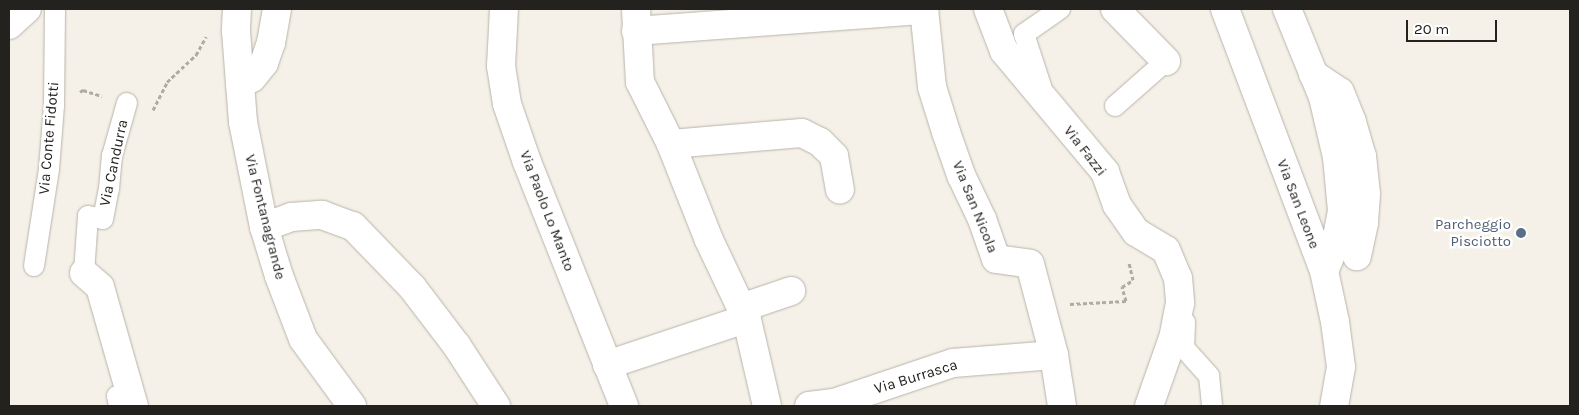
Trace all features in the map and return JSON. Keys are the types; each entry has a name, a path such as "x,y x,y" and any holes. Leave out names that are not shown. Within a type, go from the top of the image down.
{"street":[{"path":"9,25 27,9"},
{"name":"Via Conte Fidotti","path":"34,266 48,170 54,105 55,9"},
{"name":"Via Fontanagrande","path":"237,9 243,122 264,227 279,276 303,339 352,406"},
{"path":"240,84 252,78 264,63 277,9"},
{"name":"Via Paolo Lo Manto","path":"504,9 501,66 507,104 527,162 624,406"},
{"path":"767,406 747,320 737,316 671,144 640,82 636,20 924,9"},
{"name":"Via San Nicola","path":"924,9 932,87 961,175 982,219 996,259 1030,264 1054,355 1062,406"},
{"name":"Via Fazzi","path":"988,9 1004,51 1105,172 1117,205 1136,232 1166,250 1178,278 1180,303 1173,338 1149,406"},
{"path":"1047,103 1024,34 1060,9"},
{"path":"1115,9 1166,61 1115,106"},
{"name":"Via San Leone","path":"1225,9 1324,271 1335,322 1341,367 1334,406"},
{"path":"1287,9 1323,97 1336,157 1342,212 1336,243 1324,271"},
{"path":"1313,74 1340,92 1352,122 1362,156 1366,194 1364,223 1357,256"},
{"name":"Via Candurra","path":"127,103 112,156 110,189 103,219 88,216 84,273 100,287 128,402"},
{"path":"671,144 802,132 820,142 834,156 840,189"},
{"path":"264,227 291,217 322,215 353,226 412,287 457,346 496,406"},
{"path":"607,365 737,316 791,291"},
{"path":"1180,303 1185,318 1184,348 1209,376 1212,406"},
{"name":"Via Burrasca","path":"809,406 834,403 953,363 1054,355"}],"path":[{"name":"Via Candurra","path":"127,103 152,111 167,82 196,55 210,32"},
{"path":"54,105 83,90 127,103"},
{"path":"1040,305 1126,301 1122,287 1133,280 1127,252"}],"place":[{"name":"Parcheggio Pisciotto","path":"1521,233"}]}
